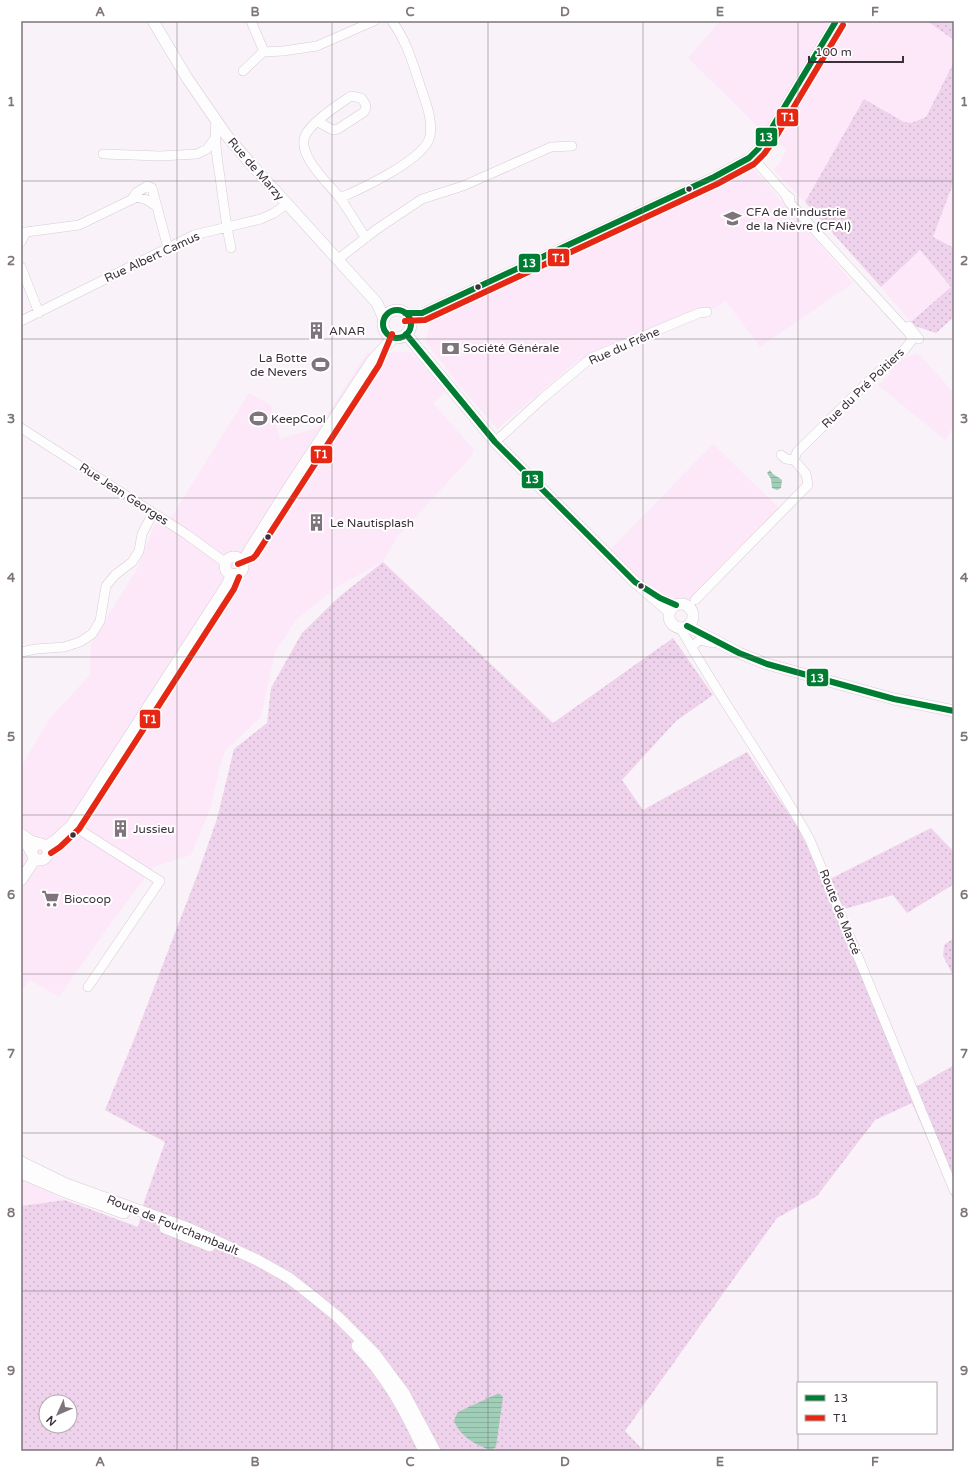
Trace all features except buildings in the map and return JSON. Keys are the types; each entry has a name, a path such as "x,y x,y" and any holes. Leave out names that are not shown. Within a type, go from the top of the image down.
{"main road":[{"name":"Rue de Marzy","path":"153,21 187,78 216,121 250,163 377,303 392,311"},
{"name":"Rue de Marzy","path":"377,303 384,320"},
{"path":"408,329 398,338 389,334 383,324 384,320 392,311 396,310 405,313 408,316 408,329 495,442 635,582 647,591 669,603 711,638 739,653 767,664 894,699 954,711"},
{"path":"235,561 242,571 237,574 232,574 227,571 235,561 249,551 389,334"},
{"path":"21,880 34,858 41,860 46,859 49,851 44,845 55,841 72,825 227,585 232,574"},
{"name":"Route de Fourchambault","path":"21,1162 66,1184 190,1229 257,1260 289,1278 338,1317 375,1354 404,1392 433,1450"},
{"path":"21,1173 60,1190 218,1249 250,1264 300,1294 336,1323 363,1352 386,1381 433,1450"}],"street":[{"path":"251,21 263,52"},
{"path":"243,71 263,52 283,51 317,46 372,21"},
{"path":"340,198 364,188 395,170 423,150 430,137 430,117 428,110 402,36 392,21"},
{"path":"408,329 422,313 714,177 736,166 751,156 767,136 836,21"},
{"path":"318,122 332,130 338,130 364,112 366,104 361,98 351,96 326,113 305,135 304,146 314,168 340,198 366,238"},
{"path":"216,121 216,137 212,150 231,248"},
{"path":"337,260 377,228 422,199 463,186 551,147 572,146"},
{"path":"104,154 171,156 197,154 212,150"},
{"name":"Rue du Pré Poitiers","path":"751,156 785,194 792,199 916,339 884,366 797,452 794,460"},
{"path":"132,199 136,193 147,186 152,188 168,248"},
{"path":"21,242 24,232 79,225 137,197 147,200 156,206"},
{"name":"Rue Albert Camus","path":"21,321 194,235 261,219 274,213 287,204"},
{"path":"21,267 39,313"},
{"name":"Rue du Frêne","path":"495,442 543,398 591,358 699,313 707,312"},
{"path":"405,313 422,313"},
{"name":"Rue Jean Georges","path":"21,428 186,534 235,561"},
{"path":"685,615 808,485 806,474 794,460 786,459 781,456"},
{"path":"21,652 69,645 80,642 92,634 100,621 106,586 115,575 132,562 139,551 142,534 153,513"},
{"name":"Route de Marcé","path":"685,615 692,648 792,806 810,840 954,1190"},
{"path":"692,648 700,640 722,644"},
{"path":"72,825 160,881 88,987"},
{"path":"21,834 30,840 44,845"},
{"path":"21,834 34,858"}],"shaded area":[{"path":"720,21 927,21 954,40 954,62 926,117 911,123 904,122 864,99 805,202 773,169 780,163 786,149 756,125 688,58"},
{"path":"927,21 954,21 954,40"},
{"path":"954,62 954,181 933,237 954,248 954,317 936,333 915,326 911,322 951,287 920,250 881,287 805,202 864,99 904,122 911,123 926,117"},
{"path":"752,167 853,283 760,347 726,301 715,308 689,313 638,337 577,361 497,429 459,385 426,342 431,318"},
{"path":"954,181 954,248 933,237"},
{"path":"919,250 951,287 911,322 881,287"},
{"path":"411,352 446,391 433,403 474,450 470,458 397,537 383,562 338,586 296,620 275,652 261,717 225,751 210,809 191,855 153,867 111,923 59,997 30,980 21,991 21,767 50,718 90,675 91,643 136,571 155,524 172,516 249,393 271,405 280,439 319,427 367,353"},
{"path":"918,353 954,393 954,426 945,440 878,385 891,374 889,371 899,360"},
{"path":"713,444 780,509 693,598 686,601 670,599 644,585 610,550"},
{"path":"770,470 782,480 781,488 777,490 772,488 771,479 767,473"},
{"path":"383,562 553,723 673,638 713,695 676,721 622,780 643,810 747,752 799,829 824,882 931,828 954,852 954,884 907,913 893,895 834,912 909,1091 954,1065 954,1201 912,1103 875,1120 817,1196 777,1218 625,1431 644,1451 21,1451 21,1206 65,1200 138,1227 144,1202 165,1142 105,1110 135,1037 198,873 217,819 234,749 267,723 271,688 302,633 339,597"},
{"path":"954,938 954,977 943,956 944,945"},
{"path":"21,1178 65,1200 21,1206"},
{"path":"500,1394 503,1397 496,1447 491,1450 480,1446 464,1435 454,1420 458,1412"}],"transit line":[{"name":"13","path":"405,313 422,313 714,177 749,158 758,149 767,136 836,21"},
{"name":"T1","path":"405,321 425,320 717,184 754,164 764,154 774,140 843,25"},
{"name":"13","path":"397,310 407,314 411,324 407,334 397,338 387,334 383,324 387,314 397,310"},
{"name":"T1","path":"238,564 253,558 256,555 379,365 392,334"},
{"name":"13","path":"406,334 495,442 635,582 660,598 676,605"},
{"name":"T1","path":"51,853 60,847 79,829 234,589 239,577"},
{"name":"13","path":"687,626 739,653 767,664 894,699 954,711"}],"place":[{"name":"CFA de l'industrie de la Nièvre (CFAI)","path":"733,219"},
{"name":"ANAR","path":"316,331"},
{"name":"Société Générale","path":"450,348"},
{"name":"La Botte de Nevers","path":"320,365"},
{"name":"KeepCool","path":"258,419"},
{"name":"Le Nautisplash","path":"317,523"},
{"name":"Jussieu","path":"120,829"},
{"name":"Biocoop","path":"51,899"}]}
